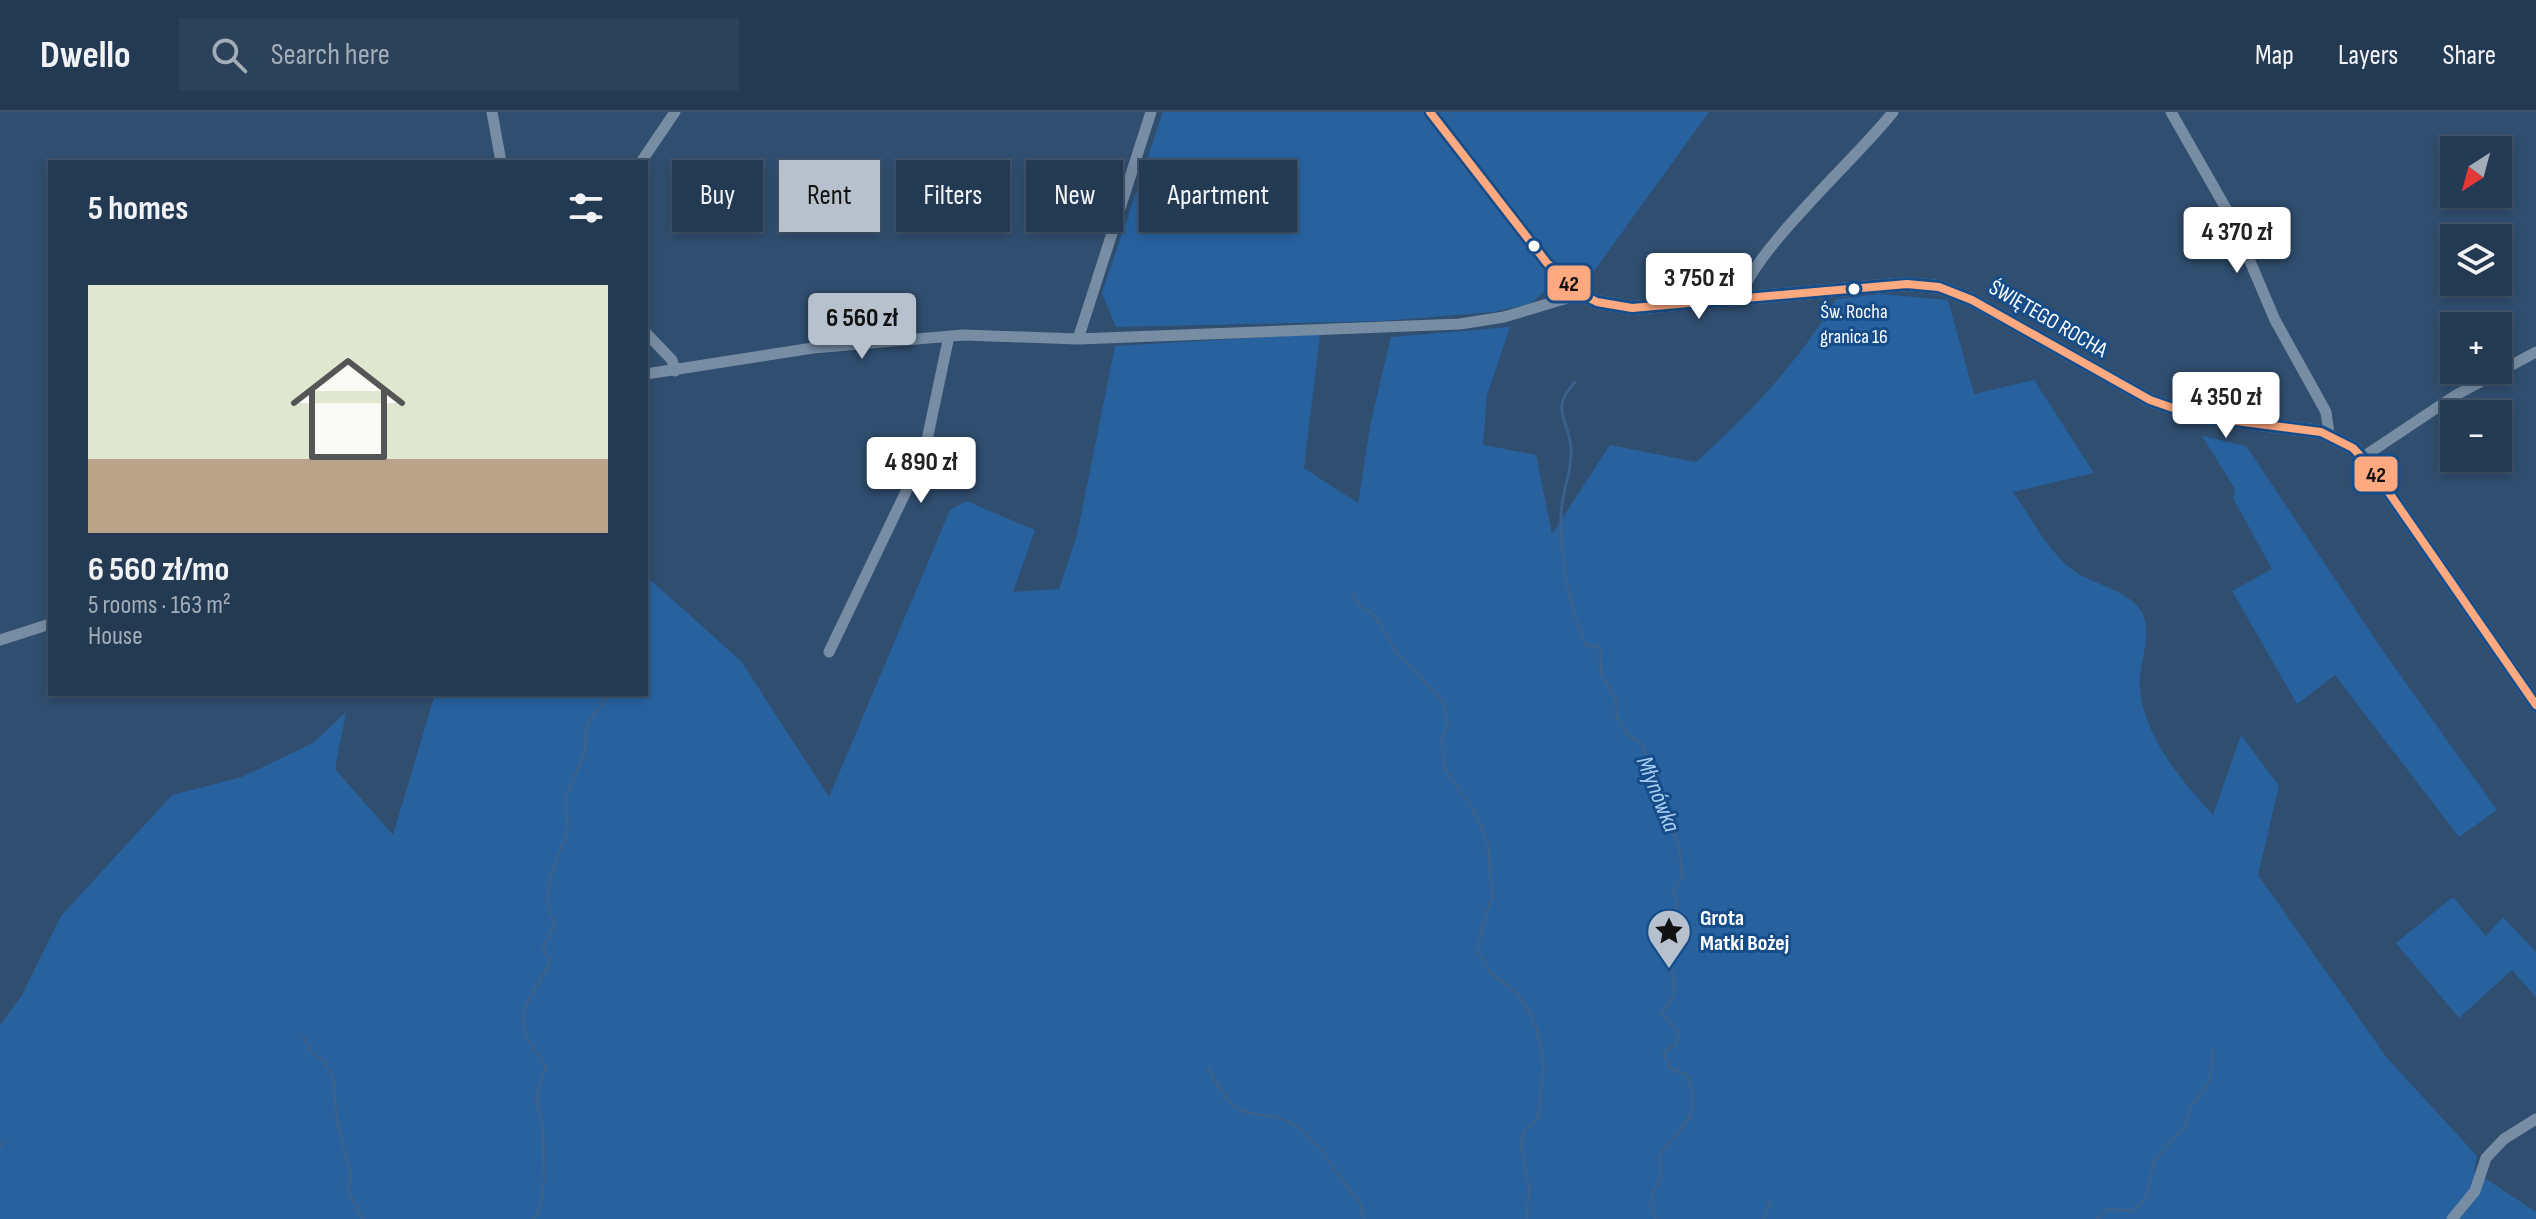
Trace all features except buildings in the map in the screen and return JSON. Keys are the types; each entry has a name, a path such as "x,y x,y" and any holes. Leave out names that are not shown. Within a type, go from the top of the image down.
{"street":[{"path":"492,112 501,160"},
{"path":"642,160 675,112"},
{"path":"1078,339 1151,112"},
{"path":"1430,112 1547,263 1581,294"},
{"path":"1740,299 1743,285 1783,234 1893,112"},
{"path":"2171,112 2232,219 2275,320 2326,412 2329,434"},
{"name":"ŚWIĘTEGO ROCHA","path":"1581,294 1597,302 1632,308 1907,284 1939,287 1972,300 2132,392 2168,407 2213,419 2329,434 2363,457 2536,705"},
{"path":"648,374 813,348 949,336 1078,339 1460,324 1518,314 1581,294"},
{"path":"648,336 674,368"},
{"path":"829,652 924,454 949,336"},
{"path":"648,345 674,368"},
{"path":"2363,457 2456,395 2536,352"},
{"path":"0,640 48,625"},
{"path":"2452,1219 2475,1191 2486,1158 2504,1139 2536,1119"}],"shaded area":[{"path":"1163,112 1709,112 1586,282 1549,287 1530,304 1493,312 1383,321 1116,327 1102,293 1139,183 1139,232 1297,232 1297,160 1147,160"},
{"path":"1881,294 1948,300 1974,394 2034,380 2094,473 2013,492 2064,563 2081,575 2119,592 2141,611 2146,630 2140,680 2143,707 2166,757 2213,815 2241,735 2279,786 2258,875 2387,1058 2477,1156 2474,1171 2536,1212 2536,1219 0,1219 0,1025 22,995 61,916 172,795 242,777 313,743 346,712 335,769 393,835 434,696 648,696 648,578 741,661 829,797 950,510 966,501 1035,530 1013,592 1059,589 1077,535 1115,346 1320,334 1304,468 1358,503 1371,421 1391,337 1510,327 1487,395 1483,445 1536,455 1552,534 1610,445 1696,462 1772,386 1806,344 1836,299"},
{"path":"2202,436 2246,446 2383,651 2497,810 2459,837 2335,675 2297,704 2232,591 2272,569 2233,498 2235,489"},
{"path":"2453,897 2486,936 2503,917 2536,952 2536,997 2512,970 2459,1018 2396,943"}],"waterway":[{"name":"Młynówka","path":"1575,382 1567,392 1562,408 1571,450 1561,521 1570,596 1586,645 1600,647 1601,674 1616,700 1616,716 1628,734 1642,745 1650,761 1651,789 1679,844 1682,877 1673,890 1678,902 1672,917 1685,926 1680,939 1666,949 1674,991 1668,1006 1661,1013 1678,1032 1676,1045 1664,1051 1669,1068 1687,1075 1693,1101 1688,1119 1659,1157 1661,1174 1650,1204 1656,1219"},
{"path":"1353,594 1360,606 1375,616 1397,653 1444,702 1448,724 1442,738 1444,768 1472,808 1488,843 1492,897 1482,926 1478,952 1491,973 1518,994 1529,1012 1537,1029 1544,1065 1538,1118 1524,1131 1521,1146 1529,1185 1527,1219"},
{"path":"533,1219 539,1211 544,1182 543,1128 536,1097 546,1066 527,1037 524,1015 550,963 543,948 555,925 547,902 550,879 568,829 566,797 584,754 587,724 608,696"},
{"path":"303,1035 310,1052 323,1060 333,1077 337,1122 350,1173 349,1193 363,1219"},
{"path":"2097,1219 2107,1209 2133,1211 2146,1199 2154,1160 2184,1128 2191,1106 2210,1081 2213,1050"},
{"path":"1208,1067 1220,1090 1242,1111 1288,1122 1312,1140 1361,1204 1363,1219"},
{"path":"0,1149 4,1140"},
{"path":"1763,1219 1770,1202"}],"transit line":[{"name":"42","path":"1430,112 1547,263 1581,294 1597,302 1632,308 1907,284 1939,287 1972,300 2150,400 2196,416 2321,432 2353,448 2374,471 2536,705"}],"place":[{"name":"Św. Rocha granica 16","path":"1854,289"},
{"name":"Grota Matki Bożej","path":"1669,970"}]}
